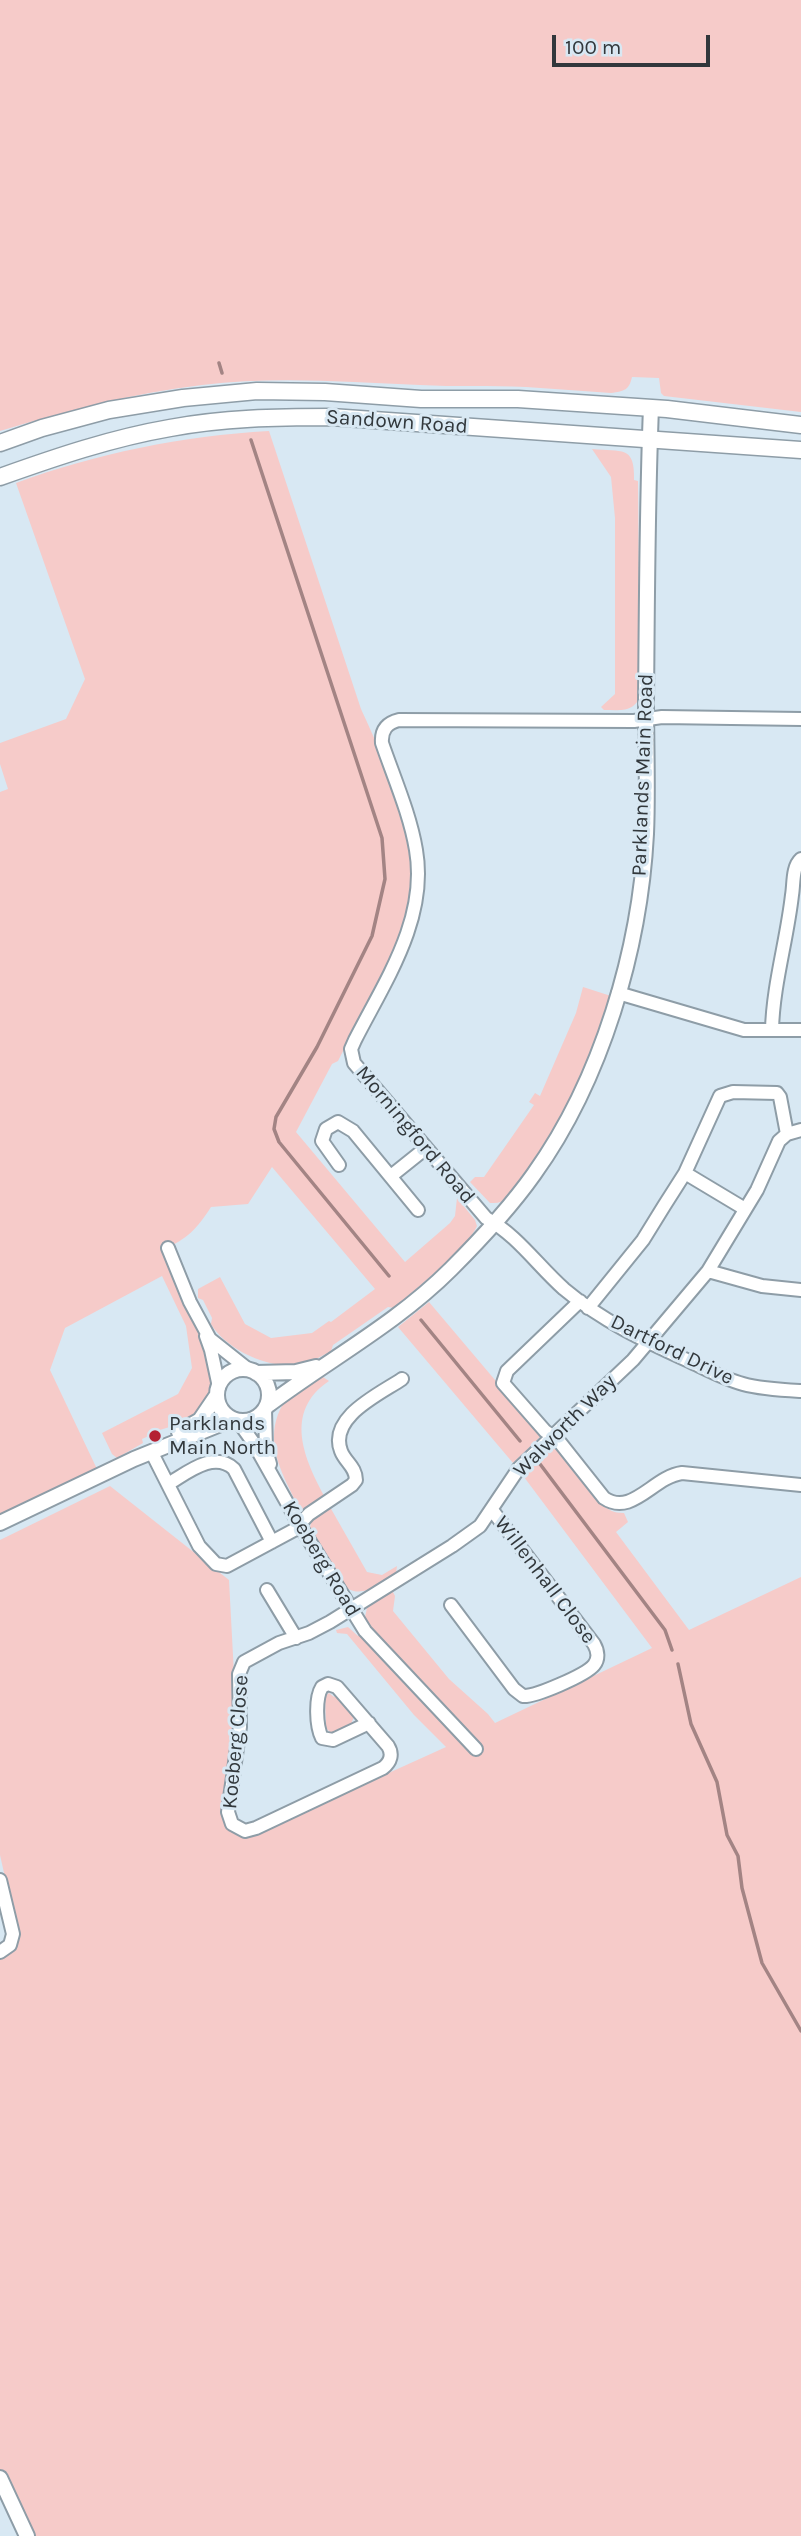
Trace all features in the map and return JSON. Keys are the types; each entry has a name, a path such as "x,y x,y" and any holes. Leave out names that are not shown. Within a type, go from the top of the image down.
{"main road":[{"name":"Sandown Road","path":"0,443 109,410 183,398 257,391 518,399 651,408 801,425"},
{"name":"Sandown Road","path":"0,477 60,456 139,434 205,423 279,417 331,417 801,450"}],"street":[{"name":"Parklands Main Road","path":"266,1408 354,1347 451,1269 535,1173 561,1130 597,1053 618,993 634,930 646,833 651,408"},
{"path":"646,720 662,717 801,719"},
{"name":"Morningford Road","path":"494,1222 485,1218 354,1063 351,1056 355,1040 407,935 418,892 414,839 382,743 383,733 388,725 399,720 646,720"},
{"path":"772,1030 772,1007 788,929 795,868 801,859"},
{"path":"618,993 744,1030 801,1030"},
{"path":"801,1130 787,1134 777,1093 726,1093 720,1096 685,1173 643,1240 584,1304 503,1376 505,1386 545,1432 558,1440 604,1499 618,1504 633,1500 664,1478 682,1473 801,1485"},
{"path":"339,1165 322,1141 326,1129 338,1122 353,1131 418,1210"},
{"name":"Walworth Way","path":"350,1610 452,1546 480,1525 519,1468 633,1360 708,1271 746,1209 777,1144 787,1134"},
{"path":"391,1176 426,1148"},
{"path":"685,1173 746,1209"},
{"name":"Dartford Drive","path":"494,1222 523,1245 552,1278 584,1304 628,1333 737,1382 756,1387 801,1391"},
{"path":"168,1248 211,1350 222,1410 236,1420"},
{"path":"708,1271 762,1286 801,1290"},
{"path":"134,1459 236,1420 250,1420 266,1408 268,1388 253,1372 210,1339 198,1318"},
{"name":"Parklands Main Road","path":"253,1372 288,1373 313,1369 354,1347"},
{"path":"0,1523 134,1459 200,1420 231,1373 253,1372"},
{"path":"152,1453 200,1546 216,1564 227,1566 299,1524 356,1480 356,1473 341,1451 341,1426 351,1413 402,1379"},
{"name":"Koeberg Road","path":"266,1408 266,1450 279,1487"},
{"name":"Koeberg Road","path":"236,1420 253,1442 299,1524 365,1631 476,1749"},
{"path":"168,1484 208,1462 227,1463 234,1469 272,1542"},
{"name":"Willenhall Close","path":"450,1605 514,1689 523,1696 537,1695 588,1670 596,1662 598,1654 594,1644 492,1510"},
{"path":"267,1590 296,1638"},
{"name":"Koeberg Close","path":"350,1610 309,1633 244,1662 240,1670 240,1727 228,1812 232,1824 245,1831 256,1829 383,1768 389,1762 390,1749 369,1723 335,1685 325,1685 320,1690 319,1731 322,1738 333,1740 369,1723"},
{"path":"0,1880 13,1934 10,1945 0,1952"},
{"path":"0,2478 27,2536"}],"shaded area":[{"path":"0,0 801,0 801,412 664,396 659,378 632,377 626,389 611,393 513,386 257,381 202,385 125,398 0,431"},
{"path":"269,431 361,709 399,805 411,857 413,882 409,915 398,943 338,1061 332,1064 296,1132 405,1262 450,1223 455,1216 457,1198 477,1226 452,1257 394,1308 388,1307 333,1345 331,1351 301,1364 264,1361 238,1350 218,1333 211,1324 212,1318 203,1300 198,1298 198,1289 220,1277 245,1324 271,1338 312,1333 375,1289 272,1167 248,1204 211,1207 191,1233 163,1250 183,1302 207,1350 212,1372 210,1388 198,1413 183,1423 153,1432 142,1439 143,1443 117,1458 112,1454 102,1433 178,1394 192,1368 186,1326 162,1276 65,1328 50,1370 97,1469 0,1517 0,792 8,789 0,764 0,743 66,719 85,679 16,483 78,463 141,448 204,437"},
{"path":"592,449 625,453 632,461 634,480 638,481 640,696 630,708 620,710 604,710 601,707 615,694 615,518 611,477"},
{"path":"583,987 611,996 585,1066 551,1132 513,1191 505,1200 490,1203 470,1182 475,1177 484,1177 534,1105 529,1102 535,1093 540,1096 576,1013"},
{"path":"429,1302 539,1432 540,1437 513,1463 398,1327"},
{"path":"323,1377 329,1381 315,1393 306,1407 302,1421 302,1437 311,1468 326,1499 304,1510 295,1500 280,1468 275,1447 275,1426 286,1400"},
{"path":"554,1449 564,1454 572,1463 602,1505 612,1511 624,1513 628,1522 616,1532 689,1630 801,1577 801,2536 32,2536 0,2470 0,1957 17,1931 0,1855 0,1540 110,1486 229,1580 237,1731 223,1814 233,1832 248,1835 446,1747 414,1715 347,1634 337,1633 336,1630 348,1627 358,1636 370,1628 365,1617 367,1608 392,1590 395,1596 393,1611 449,1679 495,1723 652,1648 521,1473 545,1451"},
{"path":"330,1507 367,1572 382,1575 397,1566 396,1573 378,1585 360,1592 347,1588 310,1527 312,1519"},
{"path":"329,1693 334,1697 336,1695 354,1717 351,1724 331,1733 326,1728 325,1696"}],"waterway":[{"path":"219,363 222,373"},
{"path":"251,440 382,838 385,879 372,936 317,1047 276,1117 274,1129 279,1142 389,1276"},
{"path":"421,1320 520,1441"},
{"path":"540,1464 665,1630 672,1650"},
{"path":"678,1664 691,1724 717,1782 727,1835 738,1856 742,1888 762,1963 801,2031"}],"place":[{"name":"Parklands Main North","path":"155,1436"}]}
